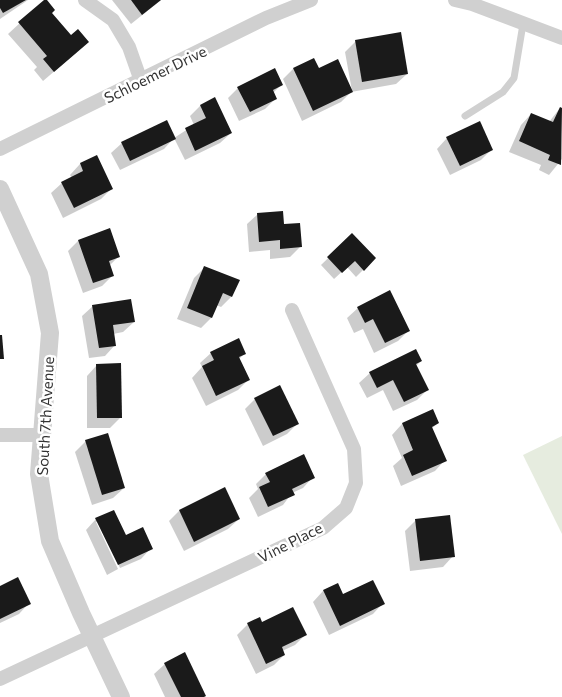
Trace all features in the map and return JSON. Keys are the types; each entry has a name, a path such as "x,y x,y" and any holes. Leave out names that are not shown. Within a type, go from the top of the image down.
{"street":[{"path":"85,0 113,20 129,48 141,80"},
{"name":"Schloemer Drive","path":"0,149 266,18 311,0"},
{"path":"455,0 472,4 562,38"},
{"name":"South 7th Avenue","path":"0,189 38,274 50,333 39,474 50,541 92,637 121,697"},
{"name":"Vine Place","path":"0,679 323,528 346,508 356,483 354,449 292,310"},
{"path":"0,435 42,435"}],"lane":[{"path":"465,116 504,92 514,78 522,24"}],"shaded area":[{"path":"562,436 562,534 523,455"}],"building":[{"path":"0,0 26,0 3,13 0,8"},
{"path":"44,0 47,0 55,10 52,13 71,35 78,29 89,42 54,72 43,59 47,56 18,22"},
{"path":"131,0 161,0 142,15"},
{"path":"401,32 408,74 362,82 355,40"},
{"path":"314,58 319,68 338,59 353,92 313,111 293,68"},
{"path":"275,68 283,85 273,90 277,99 250,112 237,87"},
{"path":"215,97 232,133 195,151 185,128 206,118 200,105"},
{"path":"560,107 562,108 561,165 548,160 550,155 519,141 531,113 553,122"},
{"path":"167,120 176,139 130,161 121,142"},
{"path":"480,121 493,150 460,166 446,137"},
{"path":"97,155 113,189 74,208 61,182 83,171 80,163"},
{"path":"283,211 284,224 300,223 302,247 280,249 280,240 259,242 257,213"},
{"path":"110,228 120,257 109,261 114,276 93,283 78,240"},
{"path":"352,233 376,258 364,271 355,261 342,273 327,257"},
{"path":"204,266 240,280 232,297 223,293 212,318 187,308"},
{"path":"390,290 410,331 385,343 373,319 365,323 357,307"},
{"path":"131,299 135,322 113,325 116,346 99,348 92,305"},
{"path":"0,335 2,335 4,359 0,359"},
{"path":"239,338 246,354 239,357 250,380 216,396 202,366 214,360 210,352"},
{"path":"416,349 422,361 416,364 429,390 404,402 393,380 377,388 369,372"},
{"path":"121,363 122,418 97,418 96,364"},
{"path":"280,385 299,424 273,436 254,398"},
{"path":"433,409 439,423 432,427 447,461 412,476 403,455 413,450 402,423"},
{"path":"108,433 125,488 102,495 85,440"},
{"path":"304,454 315,478 292,489 295,495 268,507 259,487 270,482 265,473"},
{"path":"225,487 240,519 194,542 179,510"},
{"path":"114,510 126,535 143,527 153,549 118,565 95,518"},
{"path":"450,515 455,557 420,561 415,519"},
{"path":"18,577 31,604 0,619 0,586"},
{"path":"373,580 385,604 340,626 323,590 338,583 343,594"},
{"path":"293,607 307,635 282,647 285,655 266,664 247,623 260,617 262,622"},
{"path":"185,652 206,696 204,697 181,697 164,663"}]}
